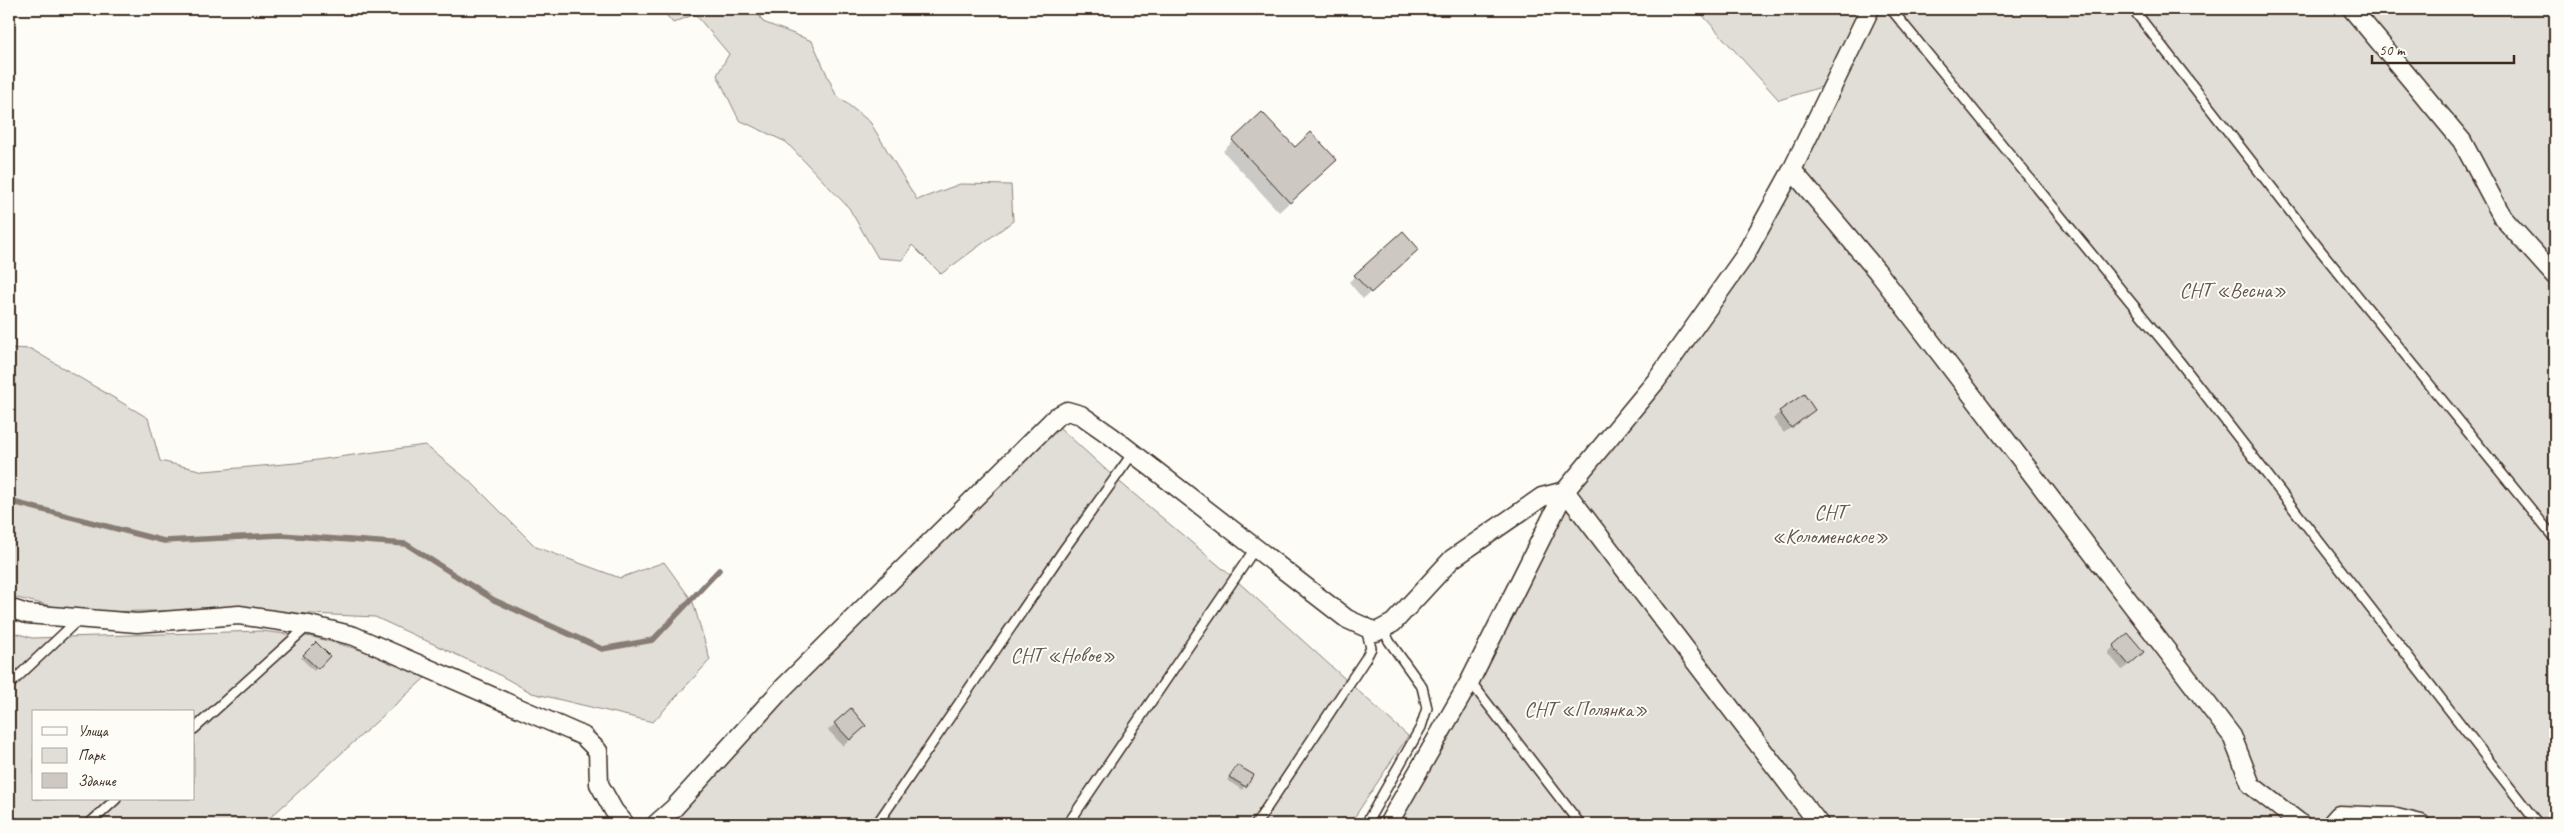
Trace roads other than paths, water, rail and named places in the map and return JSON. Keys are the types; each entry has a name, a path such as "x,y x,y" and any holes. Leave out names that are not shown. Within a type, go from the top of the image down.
{"street":[{"path":"1388,824 1470,681 1564,491 1656,381 1744,258 1792,170 1870,9"},
{"path":"2352,9 2462,141 2503,218 2555,276"},
{"path":"1792,170 1877,270 2232,736 2251,785 2301,824"},
{"path":"656,824 674,808 782,690 1056,417 1067,411 1081,415 1133,453 1347,619 1376,632 1393,623 1452,559 1542,497 1564,491"},
{"path":"1564,491 1819,824"},
{"path":"9,608 28,614 137,623 239,615 309,625 363,640 582,736 598,751 599,784 614,811 625,824"},
{"path":"2331,824 2339,815 2392,817 2421,824"}],"lane":[{"path":"1891,9 2180,361 2538,824"},
{"path":"2133,9 2321,251 2555,539"},
{"path":"877,824 1065,548 1133,453"},
{"path":"1068,824 1256,548"},
{"path":"9,685 80,618"},
{"path":"195,728 309,625"},
{"path":"1366,824 1421,727 1426,708 1422,687 1389,641 1384,628"},
{"path":"1256,824 1366,658 1371,648 1366,629"},
{"path":"1470,681 1580,824"},
{"path":"88,824 115,800"}],"waterway":[{"path":"9,501 164,541 281,535 406,544 494,600 602,649 653,640 719,570"}],"park label":[{"name":"СНТ «Весна»","path":"2233,290"},
{"name":"СНТ «Коломенское»","path":"1830,524"},
{"name":"СНТ «Новое»","path":"1063,655"},
{"name":"СНТ «Полянка»","path":"1586,709"}]}
